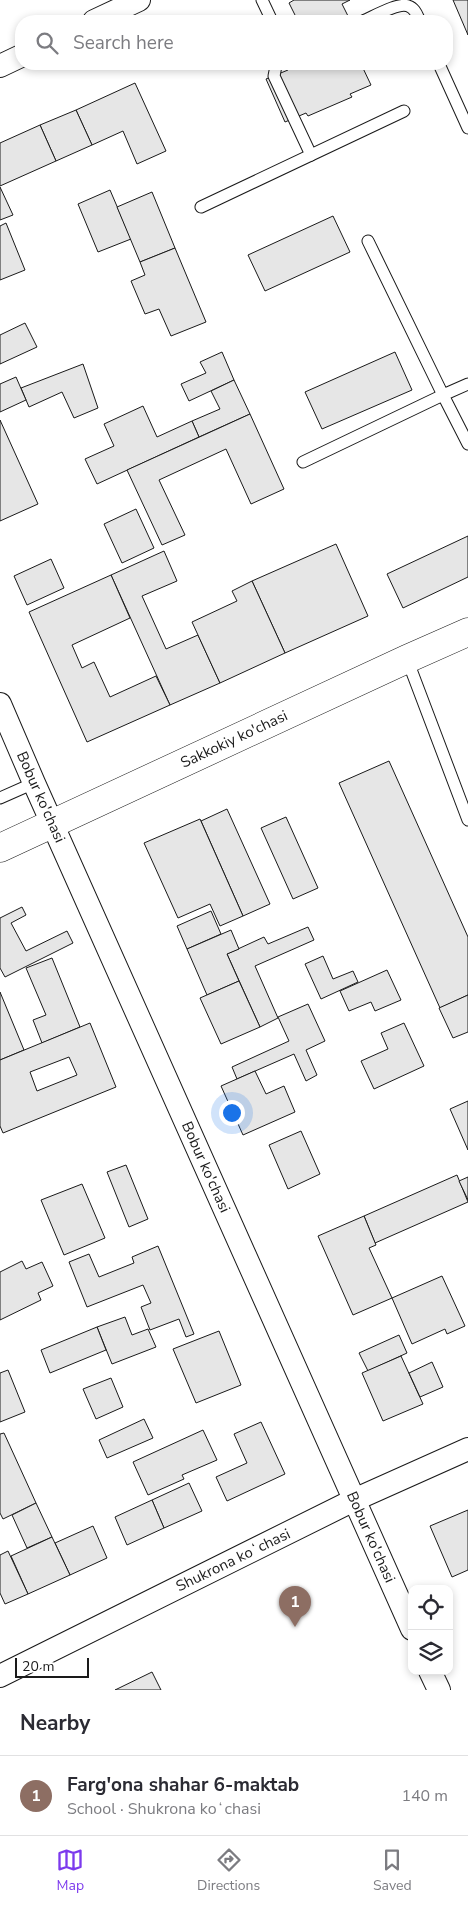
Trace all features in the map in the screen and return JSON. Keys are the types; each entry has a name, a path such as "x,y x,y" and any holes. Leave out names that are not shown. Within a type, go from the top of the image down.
{"street":[{"path":"107,15 139,0"},
{"path":"0,66 15,59"},
{"name":"Sakkokiy ko'chasi","path":"0,848 468,632"},
{"name":"Bobur ko'chasi","path":"0,704 408,1621"},
{"name":"Shukrona koʻchasi","path":"0,1676 354,1500 468,1449"},
{"path":"432,1675 438,1690"}],"lane":[{"path":"262,0 269,15"},
{"path":"377,15 400,5 410,6 417,15"},
{"path":"275,70 274,76 311,156"},
{"path":"442,70 468,126"},
{"path":"201,207 404,111"},
{"path":"368,240 468,444"},
{"path":"303,462 468,384"},
{"path":"407,659 468,820"},
{"path":"0,798 34,783"}],"building":[{"path":"294,0 350,0 342,4 348,15 295,15 289,3"},
{"path":"453,0 468,0 468,35"},
{"path":"288,70 364,70 371,85 350,94 352,97 308,116 306,113 285,122 266,79"},
{"path":"135,83 166,151 137,164 123,131 92,145 76,110"},
{"path":"76,110 92,145 56,161 40,125"},
{"path":"40,125 56,161 0,186 0,143"},
{"path":"0,187 13,215 0,220"},
{"path":"110,190 131,239 98,252 78,204"},
{"path":"152,192 175,248 140,262 117,207"},
{"path":"333,216 350,252 265,291 248,255"},
{"path":"6,223 25,270 0,280 0,226"},
{"path":"175,248 206,322 171,336 159,309 145,314 131,281 145,275 140,262"},
{"path":"25,323 37,347 0,364 0,335"},
{"path":"222,352 234,380 189,401 181,384 206,373 200,362"},
{"path":"395,352 412,390 322,429 305,392"},
{"path":"83,364 98,408 74,418 62,392 29,407 21,388"},
{"path":"16,377 26,400 0,412 0,384"},
{"path":"234,380 250,414 199,437 192,421 220,409 211,391"},
{"path":"143,406 157,437 192,421 199,437 97,484 85,459 114,446 104,424"},
{"path":"250,414 284,489 251,504 226,449 159,480 185,535 162,545 127,470"},
{"path":"0,420 38,504 0,521"},
{"path":"136,509 154,548 122,563 104,524"},
{"path":"468,536 468,577 403,608 387,574"},
{"path":"336,544 368,616 285,653 252,581"},
{"path":"164,551 177,581 142,596 166,649 198,635 220,683 170,705 111,575"},
{"path":"51,559 64,588 27,605 14,576"},
{"path":"111,575 130,618 72,645 82,668 94,662 110,697 156,676 170,705 87,742 29,612"},
{"path":"252,581 285,653 220,683 192,622 237,601 232,591"},
{"path":"389,761 468,937 468,995 440,1008 339,783"},
{"path":"227,809 270,904 243,916 201,821"},
{"path":"286,817 318,888 293,899 261,828"},
{"path":"200,819 243,916 220,926 210,904 178,918 144,843"},
{"path":"22,907 26,915 11,923 26,951 67,931 73,943 5,977 0,968 0,918"},
{"path":"211,911 221,934 187,949 177,926"},
{"path":"308,927 314,940 255,966 278,1018 260,1027 227,954 264,937 268,944"},
{"path":"231,930 239,949 227,954 239,981 207,995 187,949"},
{"path":"323,956 333,979 353,971 358,982 321,999 305,964"},
{"path":"52,958 80,1027 42,1043 33,1020 46,1015 26,968"},
{"path":"387,970 401,1000 375,1011 371,1002 349,1011 340,991"},
{"path":"239,981 260,1027 221,1044 200,998"},
{"path":"0,992 24,1050 0,1060"},
{"path":"468,995 468,1032 453,1038 439,1008"},
{"path":"308,1004 325,1041 306,1050 317,1075 306,1081 294,1054 237,1079 232,1067 289,1041 278,1017"},
{"path":"90,1023 116,1087 3,1133 0,1126 0,1060","holes":["69,1057 77,1075 37,1091 30,1072"]},
{"path":"404,1023 424,1066 374,1089 361,1061 388,1049 381,1033"},
{"path":"255,1071 266,1094 284,1086 295,1112 243,1135 221,1086"},
{"path":"468,1101 468,1150 450,1109"},
{"path":"301,1131 320,1174 288,1189 269,1145"},
{"path":"126,1165 148,1219 129,1227 107,1172"},
{"path":"457,1175 468,1202 375,1243 364,1216"},
{"path":"468,1177 468,1200 459,1181"},
{"path":"82,1184 105,1238 64,1255 41,1200"},
{"path":"364,1216 376,1245 369,1248 392,1298 353,1315 318,1236"},
{"path":"158,1246 194,1334 186,1337 179,1319 150,1330 141,1307 151,1303 143,1285 87,1307 69,1262 89,1254 99,1277 134,1263 132,1257"},
{"path":"22,1261 26,1269 42,1262 53,1286 38,1293 41,1300 0,1320 0,1272"},
{"path":"442,1276 465,1326 447,1334 445,1329 412,1344 392,1298"},
{"path":"125,1317 132,1335 148,1329 156,1347 112,1364 97,1327"},
{"path":"97,1327 106,1350 50,1373 41,1350"},
{"path":"219,1331 241,1385 196,1403 173,1349"},
{"path":"399,1335 407,1353 368,1371 359,1353"},
{"path":"401,1356 423,1404 383,1421 362,1373"},
{"path":"432,1362 443,1387 420,1397 409,1373"},
{"path":"8,1370 25,1412 0,1422 0,1373"},
{"path":"111,1378 123,1407 96,1419 83,1389"},
{"path":"144,1419 153,1438 107,1458 99,1440"},
{"path":"261,1422 285,1474 227,1501 216,1477 247,1463 234,1434"},
{"path":"203,1430 217,1460 182,1475 184,1479 148,1495 133,1462"},
{"path":"4,1433 36,1503 3,1519 0,1513 0,1434"},
{"path":"189,1483 202,1511 164,1528 152,1500"},
{"path":"152,1500 164,1528 127,1545 115,1517"},
{"path":"36,1503 52,1537 27,1548 12,1515"},
{"path":"468,1510 468,1570 452,1577 430,1526"},
{"path":"93,1526 107,1558 70,1575 55,1543"},
{"path":"52,1537 70,1575 28,1594 11,1556"},
{"path":"8,1551 28,1594 5,1604 0,1593 0,1555"},
{"path":"152,1672 161,1690 115,1690"}],"place":[{"name":"Farg'ona shahar 6-maktab","path":"295,1627"}]}
